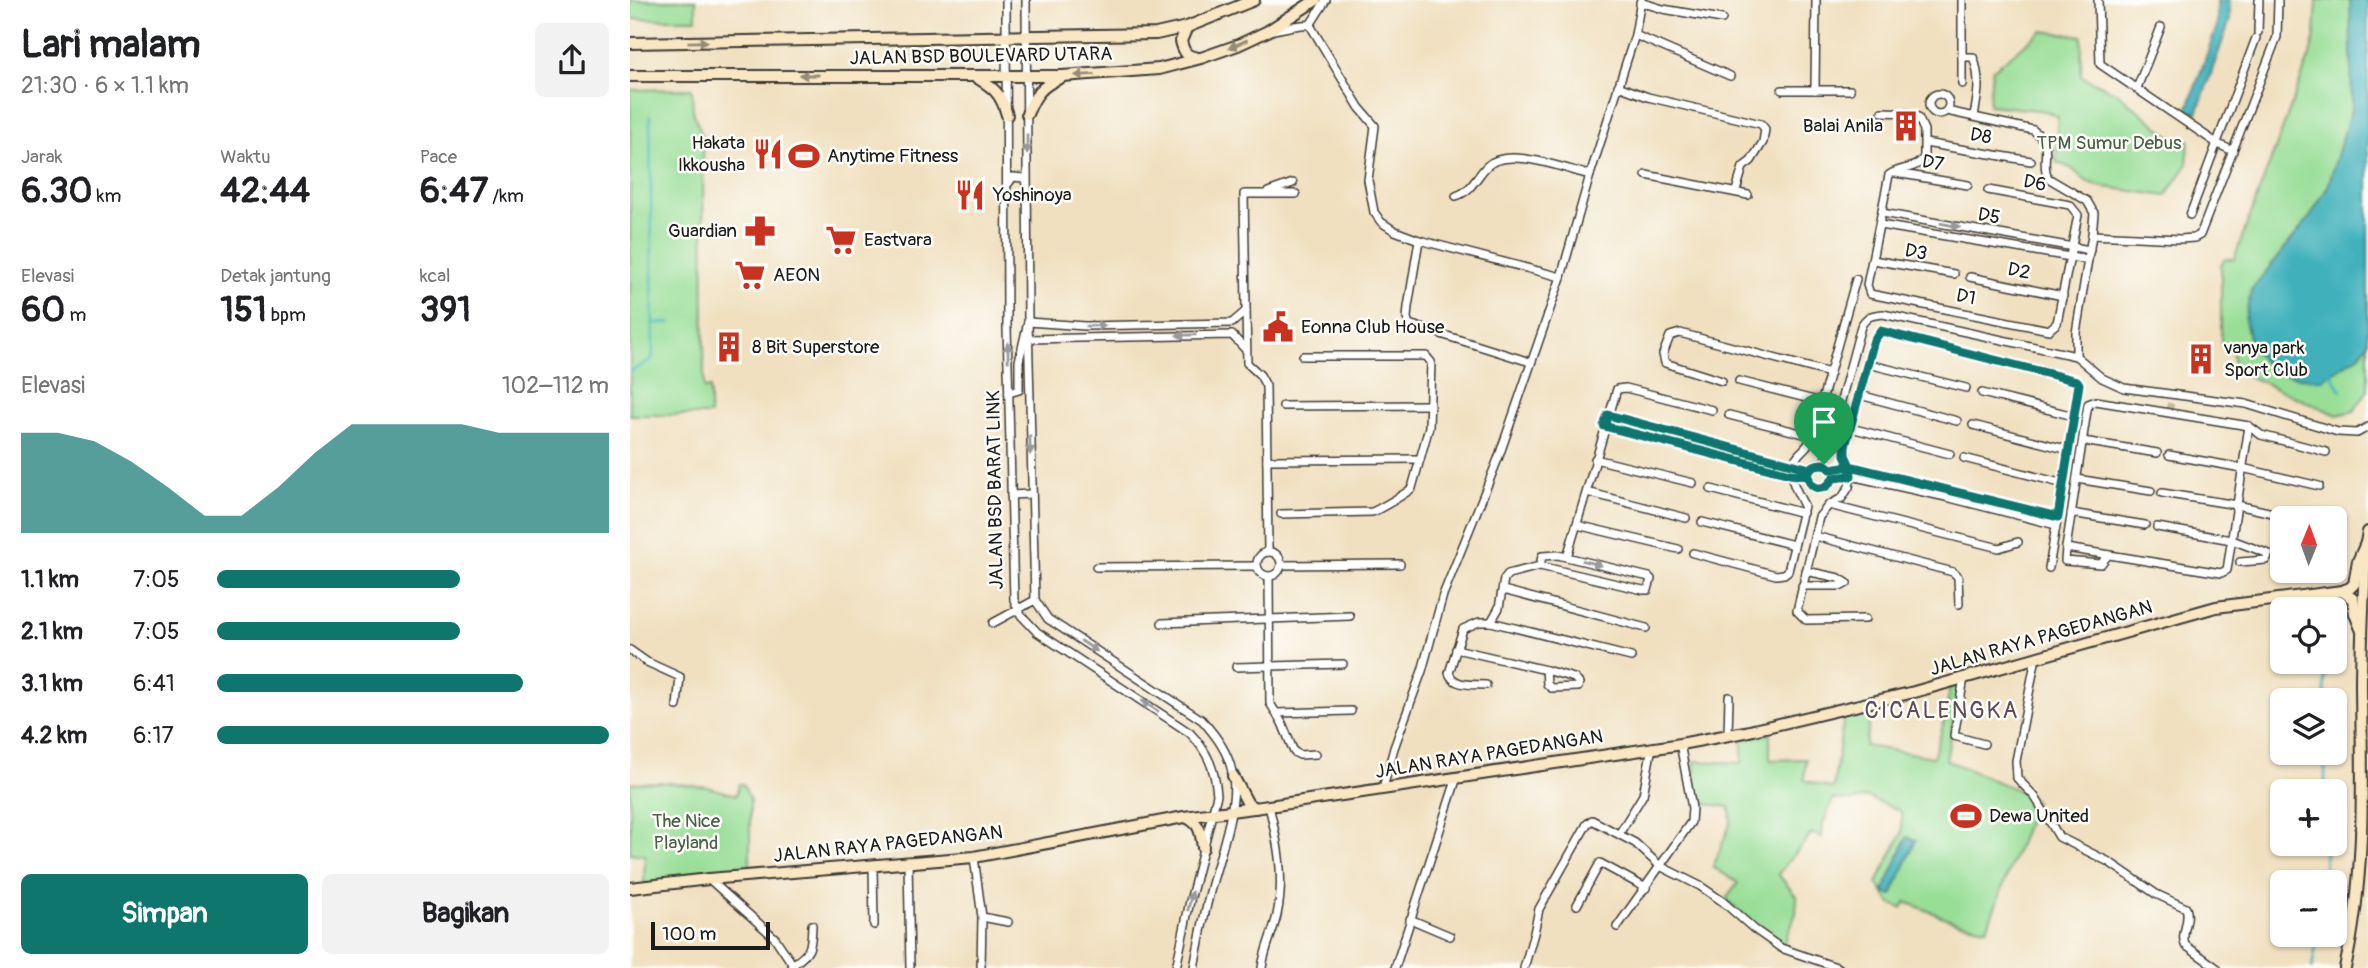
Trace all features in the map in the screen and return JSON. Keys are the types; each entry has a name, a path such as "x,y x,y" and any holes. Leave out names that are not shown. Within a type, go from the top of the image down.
{"street":[{"name":"JALAN BSD BARAT LINK","path":"1006,0 1006,191 1014,600 1037,632 1191,733 1211,762 1217,795 1189,901 1176,968"},
{"name":"JALAN BSD BARAT LINK","path":"1026,0 1028,338 1035,600"},
{"name":"JALAN BSD BOULEVARD UTARA","path":"630,43 1156,34 1223,15 1254,0"},
{"name":"JALAN BSD BOULEVARD UTARA","path":"630,76 1062,76 1159,69 1201,58 1268,31 1316,0"},
{"path":"1310,24 1326,0"},
{"path":"1815,90 1816,0"},
{"path":"1962,0 1962,84"},
{"path":"2098,0 2098,61 2103,67 2218,144 2233,150"},
{"path":"2190,215 2257,35 2259,0"},
{"path":"2092,235 2180,239 2200,235 2277,37 2278,0"},
{"path":"1383,788 1394,748 1422,671 1443,595 1498,459 1561,277 1635,35 1641,1 1663,9 1722,19"},
{"path":"1268,31 1289,29 1301,23 1310,24"},
{"path":"1310,24 1359,107 1375,126 1368,180 1374,212 1381,222 1395,231 1419,240 1561,277"},
{"path":"1187,27 1181,41 1183,51 1187,56 1201,58"},
{"path":"2137,88 2161,27"},
{"path":"1635,35 1730,76"},
{"path":"1962,57 1973,57 1977,68 1978,92 1974,116"},
{"path":"972,75 990,85 1002,99 1007,114"},
{"path":"1027,114 1035,95 1044,85 1062,76"},
{"path":"1618,86 1647,97 1761,124 1765,129 1763,142 1751,161 1743,167 1736,191"},
{"path":"1782,90 1850,90"},
{"path":"1947,111 2033,130 2042,137 2047,149 2048,178 2092,206 2092,235 2076,333 2076,356"},
{"path":"1873,260 1888,179 1892,172 1922,162 1925,143 1922,123 1918,117 1908,113 1882,112"},
{"name":"D8","path":"1925,143 2031,161"},
{"path":"1456,196 1471,188 1487,166 1495,160 1525,158 1590,175"},
{"name":"D7","path":"1892,172 1968,185"},
{"path":"1646,175 1748,195"},
{"path":"1006,191 1009,180 1017,176 1024,178 1028,191"},
{"path":"1264,194 1293,183"},
{"name":"D6","path":"1988,190 2070,205 2075,209 2078,223 2073,247"},
{"path":"1268,552 1266,386 1260,375 1247,363 1244,194 1296,194"},
{"name":"D5","path":"1882,213 2090,250"},
{"name":"D5","path":"1880,225 2088,260"},
{"path":"1419,240 1408,307 1409,324 1530,362"},
{"path":"2063,296 2073,247"},
{"name":"D3","path":"1873,260 1954,274"},
{"name":"D1","path":"1873,260 1868,291 1872,295 2049,330 2057,323 2063,296"},
{"name":"D2","path":"1970,277 2063,296"},
{"path":"1693,553 1780,575 1788,570 1804,506 1790,474 1792,465 1809,445 1856,279"},
{"path":"1009,393 1019,390 1019,361 1028,322 1085,326 1232,323 1246,311"},
{"path":"1808,472 1810,484 1816,489 1824,489 1830,485 1833,478 1827,466 1861,326 1866,317 1883,314 2076,356 2102,378 2124,388 2170,405 2249,426 2261,435 2326,452"},
{"path":"1062,323 1062,339"},
{"path":"1232,323 1232,335 1247,351"},
{"path":"1865,620 1803,618 1797,611 1822,511 1846,493 1851,476 1845,446 1874,340 1877,334 1885,331 2077,381 2079,388 2049,568"},
{"path":"1723,380 1665,363 1663,354 1670,336 1680,333 1830,373"},
{"path":"1028,338 1232,335"},
{"path":"1281,513 1381,510 1389,501 1406,494 1412,488 1429,427 1430,362 1426,356 1303,356"},
{"path":"1868,364 1966,388"},
{"path":"1739,381 1822,402"},
{"path":"1567,557 1614,392 1621,387 1712,410"},
{"path":"1982,393 2074,416"},
{"path":"1860,395 1957,421"},
{"path":"2109,555 2102,564 2065,561 2088,404 2093,401 2170,405 2225,400 2338,432 2357,433 2368,428"},
{"path":"1283,406 1430,405"},
{"path":"1608,415 1792,465 1808,472"},
{"path":"1728,415 1812,436"},
{"path":"1973,425 2069,450"},
{"path":"1604,426 1790,474 1808,472 1816,464 1850,466 2057,521"},
{"path":"2066,548 2223,573 2228,568 2249,426"},
{"path":"1851,428 1950,454"},
{"path":"2083,441 2157,453"},
{"path":"2169,456 2242,468 2319,486"},
{"path":"1964,458 2064,484"},
{"path":"1267,460 1420,459"},
{"path":"1595,459 1693,483"},
{"path":"1833,478 1851,476 2057,521"},
{"path":"2077,479 2151,491"},
{"path":"1711,489 1803,513"},
{"path":"1587,492 1686,518"},
{"path":"2162,493 2270,512"},
{"path":"1011,495 1031,495"},
{"path":"1829,505 1999,548 2018,542"},
{"path":"2071,513 2145,525"},
{"path":"1702,522 1794,545"},
{"path":"1577,525 1678,549"},
{"path":"2157,527 2232,540 2269,554 2266,560 2240,562"},
{"path":"1815,536 1953,572 1958,577 1959,604"},
{"path":"2342,591 2354,584 2358,561 2367,538"},
{"path":"2345,968 2360,863 2365,773 2362,632 2367,538"},
{"path":"1257,566 1262,554 1268,552 1275,554 1281,565"},
{"path":"1491,622 1499,608 1507,574 1540,565 1643,590 1649,588 1651,579 1567,557 1545,555 1541,558 1540,565"},
{"path":"1281,565 1400,564"},
{"path":"1257,566 1263,575 1269,576 1274,575 1281,565"},
{"path":"1096,567 1257,566"},
{"path":"1802,586 1842,586 1847,583 1839,578 1806,571"},
{"path":"1269,576 1270,703 1294,752 1300,755 1316,754"},
{"path":"1503,590 1646,628"},
{"path":"2342,591 2350,594 2353,599 2354,614 2362,632"},
{"name":"JALAN RAYA PAGEDANGAN","path":"630,888 709,878 974,857 1212,812 1269,806 1728,735 1914,692 2216,607 2342,591"},
{"path":"993,623 1035,600 1048,619 1202,720 1217,737 1227,755 1233,776 1248,804 1255,808"},
{"path":"1162,623 1350,616"},
{"path":"1486,685 1457,682 1449,673 1465,627 1479,622 1491,622 1631,656"},
{"path":"1456,649 1546,670 1574,678 1579,683 1578,687 1551,688 1547,684 1546,670"},
{"path":"630,650 647,662 680,677 677,706"},
{"path":"2036,657 2015,767 2017,778 2035,797 2059,838 2109,862 2156,894 2186,908 2187,919 2182,933 2185,945 2217,968"},
{"path":"1236,667 1343,664"},
{"path":"1964,678 1954,736 1984,744"},
{"path":"1728,735 1729,697"},
{"path":"1276,713 1351,711"},
{"path":"1617,927 1691,822 1681,743"},
{"path":"1619,834 1643,795 1652,747"},
{"path":"1194,968 1206,905 1234,797 1233,776"},
{"path":"1395,968 1458,776"},
{"path":"1262,968 1276,918 1281,882 1278,845 1269,806"},
{"path":"1184,817 1193,820 1198,826 1203,848"},
{"path":"1524,968 1539,909 1589,821 1595,821 1635,843 1660,866 1700,886 1722,901 1781,948 1839,968"},
{"path":"974,857 982,917 981,968"},
{"path":"908,861 910,968"},
{"path":"1577,905 1600,863 1646,888"},
{"path":"873,865 874,925"},
{"path":"709,878 775,938 794,966 809,950 812,925"},
{"path":"982,917 1008,922"},
{"path":"1410,919 1450,936"}],"green space":[{"path":"630,0 696,0 696,19 630,19"},
{"path":"2317,0 2368,0 2368,390 2354,411 2337,415 2234,370 2232,347 2221,346 2221,265 2224,259 2234,259 2310,55 2315,36"},
{"name":"TPM Sumur Debus","path":"2042,31 2082,36 2081,76 2117,93 2171,137 2189,140 2187,165 2166,196 2098,186 2086,181 2071,168 2056,162 2058,117 2046,111 1989,105 1992,70"},
{"path":"692,89 693,112 703,138 704,389 710,388 710,415 630,415 630,90"},
{"name":"Dewa United","path":"1960,684 1946,760 2029,795 2035,802 1987,928 1956,922 1906,902 1902,908 1891,904 1877,883 1902,833 1901,811 1867,797 1851,801 1833,799 1823,824 1822,837 1812,833 1778,874 1797,897 1796,913 1784,944 1754,924 1726,899 1738,883 1713,867 1731,822 1730,807 1700,803 1694,786 1695,761 1742,763 1742,739 1770,734 1770,760 1806,759 1804,780 1833,789 1844,716 1872,711 1865,746 1933,757 1944,722 1949,687"},
{"name":"The Nice Playland","path":"659,782 708,787 736,795 739,784 743,784 750,800 750,871 644,884 645,855 630,853 630,783"}],"water":[{"path":"2217,0 2230,0 2230,20 2197,113 2187,110 2217,26"},
{"path":"2350,0 2368,0 2368,344 2357,357 2321,380 2271,370 2251,347 2245,320 2251,290 2310,217 2328,186 2352,106"},
{"path":"1907,837 1916,840 1892,895 1883,892"}],"waterway":[{"path":"630,372 652,359 653,351 650,116"},
{"path":"653,323 670,323"},
{"path":"2331,374 2342,391"},
{"path":"2325,674 2325,688"},
{"path":"2325,765 2325,779"},
{"path":"2324,870 2325,856"},
{"path":"2312,968 2316,947"}],"tunnel":[{"path":"2169,410 2171,403"}],"place":[{"name":"Balai Anila","path":"1906,126"},
{"name":"Hakata Ikkousha","path":"768,154"},
{"name":"Anytime Fitness","path":"804,156"},
{"name":"Yoshinoya","path":"970,195"},
{"name":"Guardian","path":"760,231"},
{"name":"Eastvara","path":"841,240"},
{"name":"AEON","path":"750,275"},
{"name":"Eonna Club House","path":"1278,327"},
{"name":"8 Bit Superstore","path":"729,347"},
{"name":"vanya park Sport Club","path":"2201,359"},
{"name":"Dewa United","path":"1966,816"}],"district":[{"name":"CICALENGKA","path":"1942,710"}],"route":[{"path":"1824,464 1816,464 1807,476 1790,474 1604,426 1608,415 1810,469 1807,476 1816,489 1824,489 1830,485 1833,478 1851,476 1850,466 2058,517 2079,384 2077,381 1881,331 1874,340 1845,446 1845,455 1850,466 1831,469 1824,464"}]}
